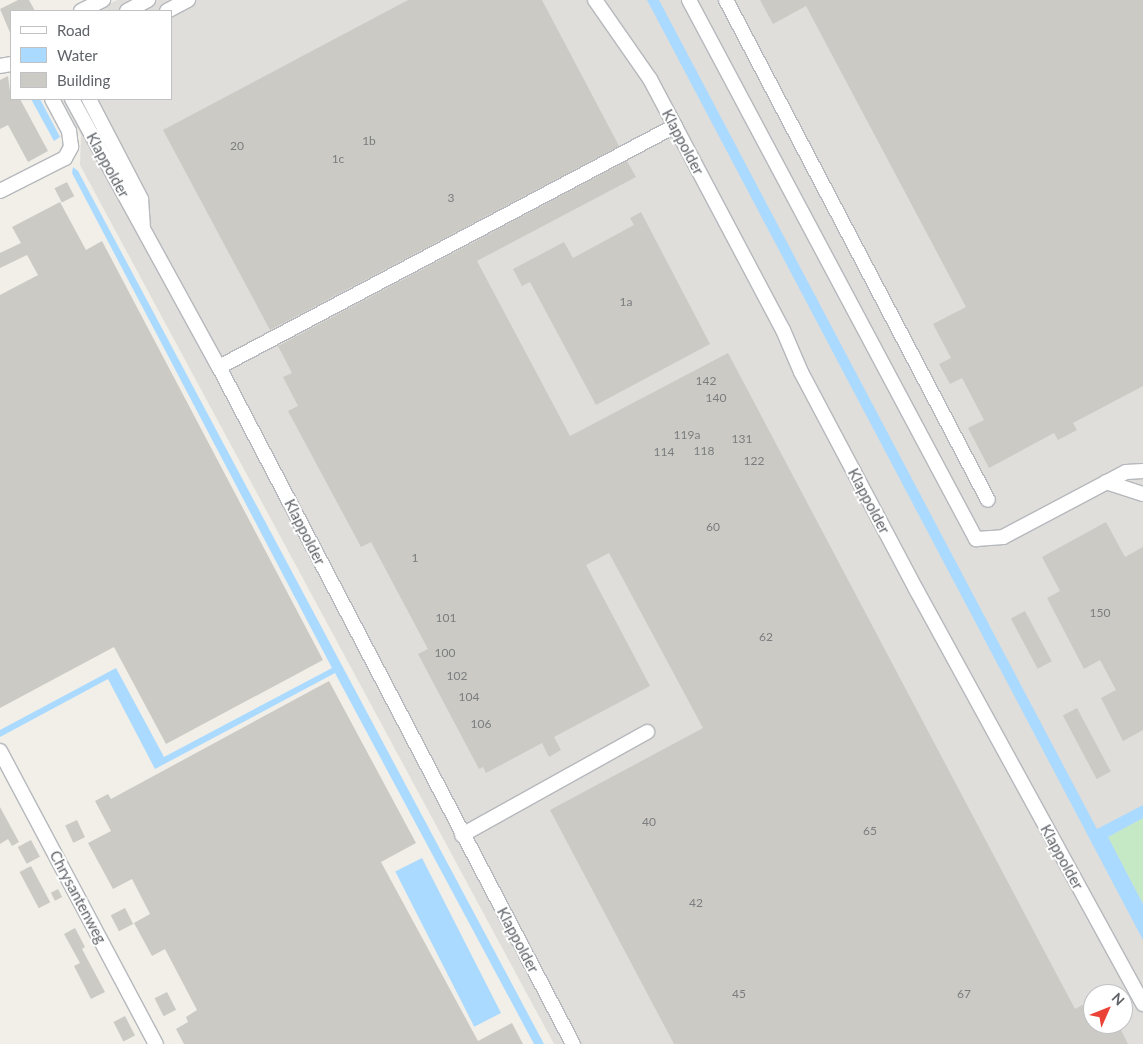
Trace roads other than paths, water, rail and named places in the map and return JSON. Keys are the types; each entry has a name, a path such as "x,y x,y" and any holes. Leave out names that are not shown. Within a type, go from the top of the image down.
{"street":[{"path":"83,10 103,0"},
{"path":"129,10 148,0"},
{"path":"169,10 188,0"},
{"name":"Klappolder","path":"595,0 650,79 784,330 801,372 917,591 1143,1004"},
{"path":"688,0 976,539 1003,537 1126,472 1143,471"},
{"path":"726,0 988,500"},
{"path":"0,191 66,158 72,147 69,131 53,100"},
{"name":"Klappolder","path":"73,100 219,367 462,835 573,1044"},
{"name":"Klappolder","path":"90,100 141,199 144,230"},
{"path":"219,367 675,126"},
{"path":"1106,482 1143,494"},
{"path":"462,835 647,732"},
{"name":"Chrysantenweg","path":"0,751 156,1044"}],"water":[{"path":"647,0 659,0 1097,829 1143,805 1143,818 1108,837 1143,904 1143,940"},
{"path":"32,100 41,100 60,137 54,141"},
{"path":"73,167 78,171 544,1044 534,1044 335,673 155,769 108,679 0,737 0,730 116,668 164,757 332,668 72,173"},
{"path":"422,858 501,1013 474,1027 395,872"}]}
